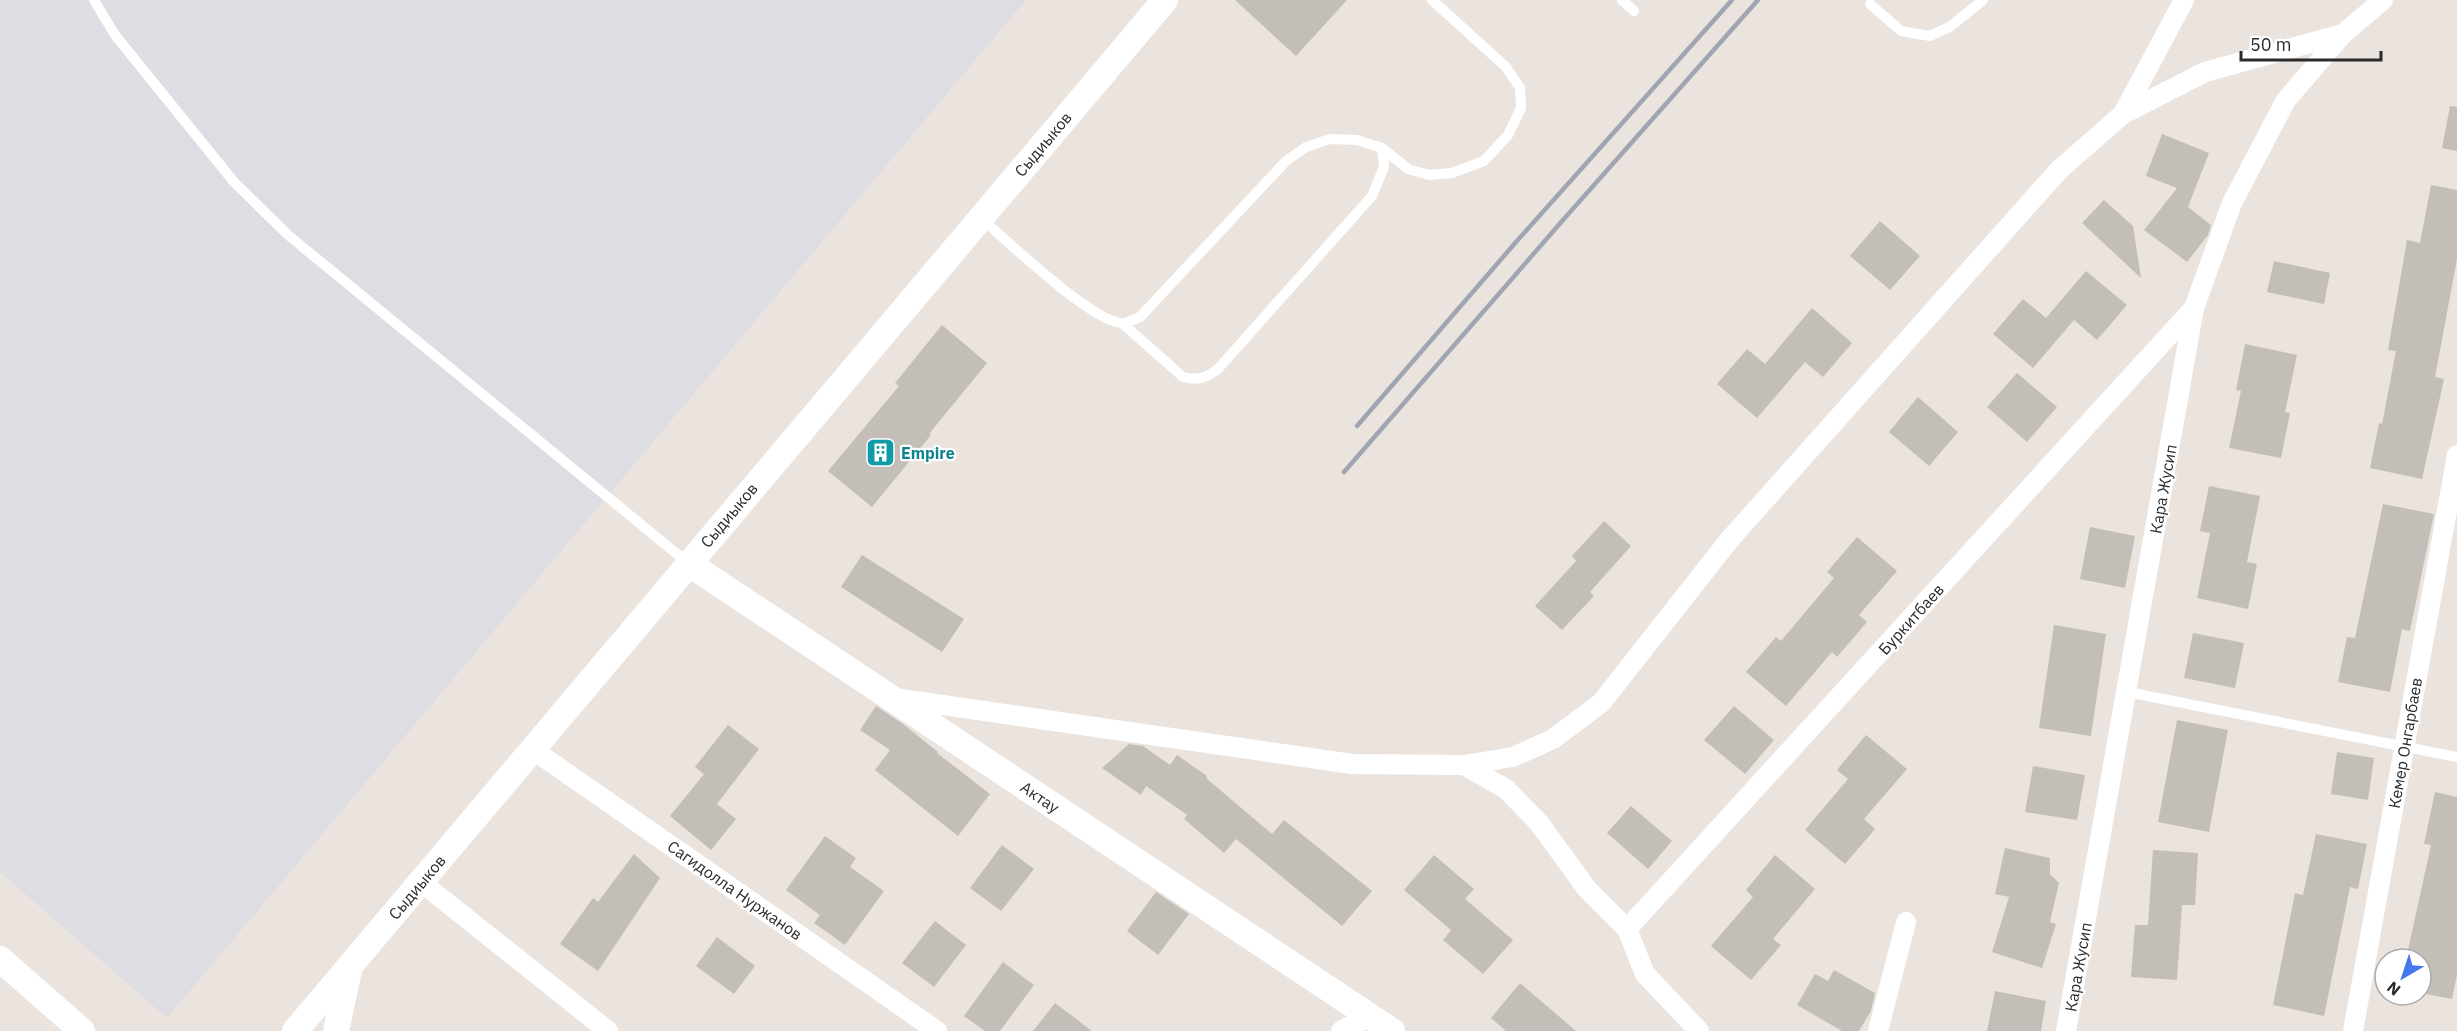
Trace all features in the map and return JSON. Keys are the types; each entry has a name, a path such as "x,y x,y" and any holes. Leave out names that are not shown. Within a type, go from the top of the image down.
{"street":[{"name":"Сыдиыков","path":"295,1031 1165,0"},
{"path":"2123,114 2184,0"},
{"name":"Кара Жусип","path":"2066,1031 2194,309 2232,203 2286,100 2343,34 2383,0"},
{"path":"892,698 1352,764 1464,765 1513,757 1553,739 1601,703 1738,530 2059,170 2123,114 2205,72 2343,34"},
{"name":"Буркитбаев","path":"1627,929 2194,309"},
{"name":"Кемер Онгарбаев","path":"2353,1031 2457,455"},
{"name":"Актау","path":"688,563 1392,1031"},
{"name":"Сагидолла Нуржанов","path":"532,749 937,1031"},
{"path":"1464,765 1506,789 1539,823 1587,889 1627,929 1645,974 1699,1031"},
{"path":"421,882 608,1031"},
{"path":"1878,1031 1906,922"},
{"path":"0,959 82,1031"},
{"path":"336,1031 350,967"},
{"path":"1341,1031 1370,1016"}],"lane":[{"path":"94,0 115,34 234,182 288,235 688,563"},
{"path":"1123,324 1140,317 1286,160 1306,147 1330,139 1356,140 1382,148 1408,168 1429,175 1452,173 1484,161 1508,135 1521,108 1520,88 1506,68 1432,0"},
{"path":"1622,0 1634,11"},
{"path":"1870,4 1900,31 1930,36 1951,26 1983,0"},
{"path":"980,218 1082,304 1106,319 1123,324 1183,377 1195,380 1207,377 1226,361 1372,196 1384,167 1382,148"},
{"path":"2127,692 2457,757"}],"shaded area":[{"path":"0,0 1026,0 167,1018 0,872"}],"building":[{"path":"1235,0 1347,0 1296,56"},
{"path":"2450,106 2457,107 2457,151 2442,148"},
{"path":"2162,134 2209,153 2188,207 2211,225 2208,235 2187,262 2144,230 2177,188 2146,176"},
{"path":"2431,185 2457,190 2457,259 2435,377 2444,379 2422,479 2370,468 2379,423 2382,424 2396,351 2388,350 2407,240 2420,243"},
{"path":"2104,200 2133,226 2141,278 2082,223"},
{"path":"1880,221 1920,256 1890,290 1850,256"},
{"path":"2274,261 2330,273 2324,304 2267,292"},
{"path":"2086,271 2127,305 2097,340 2074,320 2033,368 1993,334 2023,299 2046,318"},
{"path":"1812,308 1852,343 1823,377 1805,362 1757,418 1717,384 1747,349 1765,364"},
{"path":"942,325 987,363 872,507 828,471 899,386 895,383"},
{"path":"2245,344 2297,355 2285,412 2290,413 2281,458 2229,448 2241,391 2236,390"},
{"path":"2017,373 2057,407 2027,442 1987,407"},
{"path":"1918,397 1958,432 1929,466 1889,432"},
{"path":"2209,486 2260,496 2247,562 2257,564 2248,609 2197,598 2210,533 2200,531"},
{"path":"2383,504 2434,514 2410,631 2402,629 2390,692 2338,682 2347,637 2355,638"},
{"path":"1604,521 1631,546 1590,592 1594,596 1562,630 1535,606 1576,561 1572,556"},
{"path":"2090,527 2135,536 2125,588 2080,579"},
{"path":"1857,537 1897,571 1859,615 1867,622 1837,657 1832,652 1786,706 1746,672 1776,637 1781,641 1834,578 1827,572"},
{"path":"862,555 964,619 942,652 841,587"},
{"path":"2054,625 2106,634 2091,736 2039,728"},
{"path":"2193,633 2244,643 2235,688 2184,678"},
{"path":"876,706 903,724 990,794 958,836 875,770 890,750 860,730"},
{"path":"1734,706 1774,740 1745,774 1704,740"},
{"path":"2177,720 2228,730 2209,832 2158,822"},
{"path":"728,725 759,749 717,804 736,819 711,850 670,816 704,774 695,767"},
{"path":"1866,735 1907,769 1864,819 1875,829 1845,864 1805,830 1848,779 1837,770"},
{"path":"1129,744 1143,746 1170,765 1177,755 1207,776 1206,778 1272,834 1284,820 1372,891 1342,926 1236,839 1224,853 1184,819 1187,815 1146,786 1141,795 1102,768"},
{"path":"2337,752 2374,758 2368,800 2331,794"},
{"path":"2033,766 2085,775 2077,820 2025,812"},
{"path":"2435,792 2457,797 2457,975 2452,999 2433,995 2433,947 2409,947 2431,845 2424,844"},
{"path":"1631,806 1672,841 1648,869 1607,833"},
{"path":"2316,834 2367,844 2358,889 2350,887 2324,1016 2273,1005 2295,893 2303,895"},
{"path":"825,836 856,858 850,867 884,891 845,945 814,923 820,915 786,890"},
{"path":"1002,845 1034,869 1001,911 970,888"},
{"path":"2005,848 2050,858 2050,874 2059,883 2050,922 2056,924 2042,968 1992,952 2009,897 1995,894"},
{"path":"2153,850 2198,853 2195,905 2182,905 2177,980 2131,977 2135,925 2148,925"},
{"path":"634,854 660,878 598,971 560,944 593,898 598,902"},
{"path":"1434,855 1474,889 1465,899 1513,940 1483,974 1443,940 1451,930 1404,890"},
{"path":"1775,855 1815,889 1773,939 1781,945 1751,980 1711,946 1753,897 1746,890"},
{"path":"1156,892 1189,914 1158,955 1127,931"},
{"path":"935,921 966,945 934,987 902,963"},
{"path":"717,937 755,966 734,994 696,966"},
{"path":"1003,962 1034,985 1000,1031 985,1031 964,1016"},
{"path":"1834,970 1875,993 1871,1011 1859,1031 1842,1031 1797,1005 1815,974 1828,981"},
{"path":"1520,983 1576,1031 1506,1031 1491,1018"},
{"path":"1995,991 2046,1001 2041,1031 1987,1031"},
{"path":"1055,1003 1092,1031 1033,1031"}],"railway":[{"path":"1357,426 1516,242 1732,0"},
{"path":"1344,472 1758,0"}],"place":[{"name":"Empire","path":"880,453"}]}
